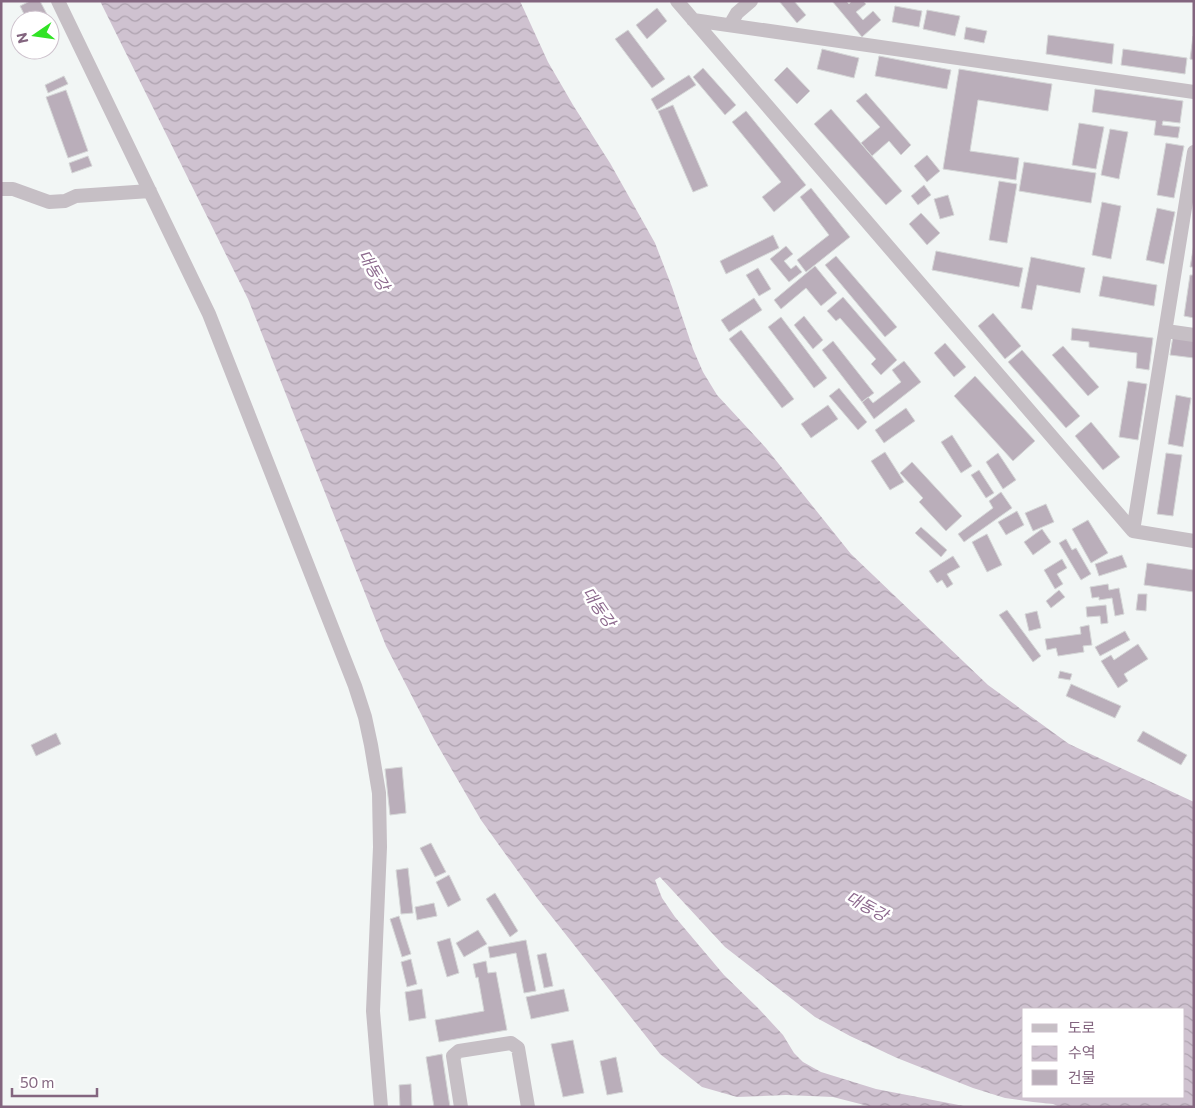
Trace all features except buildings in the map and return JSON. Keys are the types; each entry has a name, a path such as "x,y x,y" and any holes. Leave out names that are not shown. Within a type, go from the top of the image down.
{"street":[{"path":"58,1 209,314 355,686 365,717 379,793 380,847 373,1011 381,1107"},
{"path":"677,1 1133,531 1194,541"},
{"path":"730,25 737,14 751,1"},
{"path":"693,20 1194,92"},
{"path":"1133,531 1194,152"},
{"path":"1,189 13,189 49,202 65,201 76,196 150,191"},
{"path":"1166,331 1194,335"},
{"path":"461,1107 453,1056 459,1051 512,1043 518,1048 528,1107"}],"water":[{"name":"대동강","path":"100,1 520,1 548,62 610,163 655,243 693,349 703,372 717,395 766,448 851,554 988,685 1069,744 1194,802 1194,1107 1060,1107 1053,1104 1005,1098 973,1088 897,1058 815,1017 725,947 660,877 655,880 662,898 675,917 724,975 783,1035 794,1053 803,1062 821,1072 876,1089 969,1107 872,1107 833,1097 786,1095 737,1097 702,1087 660,1054 537,898 481,820 434,739 386,646 248,299"}]}
